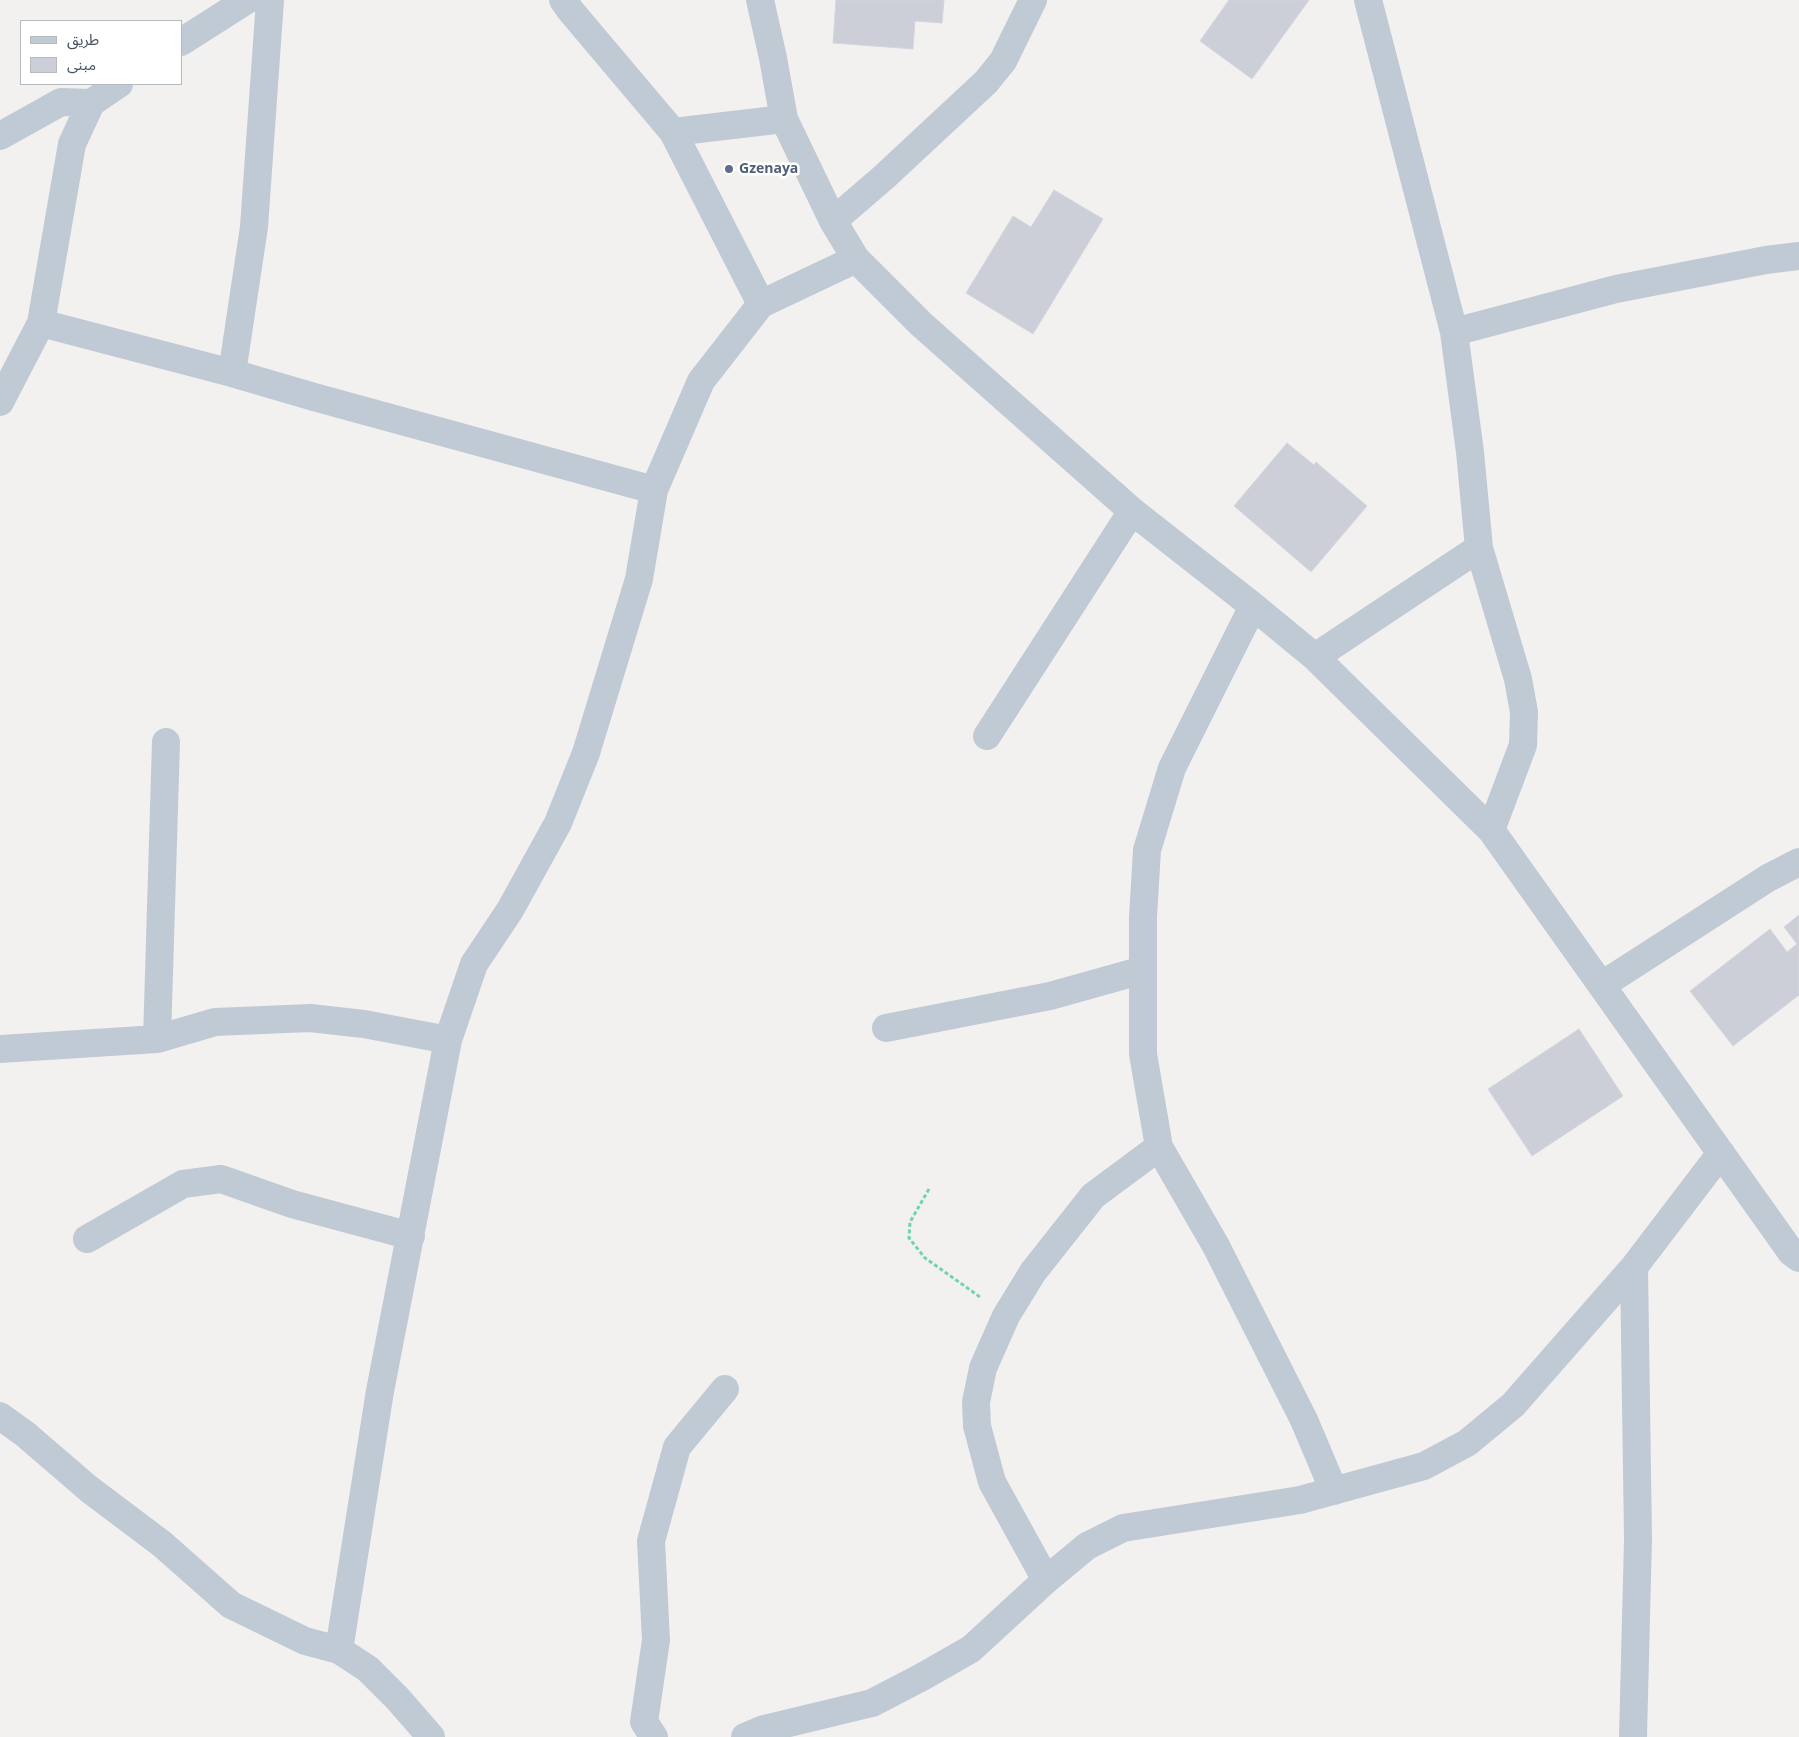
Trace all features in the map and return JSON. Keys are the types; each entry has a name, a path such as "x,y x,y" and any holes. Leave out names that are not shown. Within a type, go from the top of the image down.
{"street":[{"path":"182,41 247,0"},
{"path":"232,373 254,227 270,0"},
{"path":"564,0 570,10 673,132 761,304"},
{"path":"760,0 784,119 833,221 856,259 921,324 1132,511 1254,606 1315,657 1491,830 1791,1252 1799,1258"},
{"path":"833,221 884,177 986,82 1003,61 1033,0"},
{"path":"1368,0 1454,332 1470,452 1479,548 1518,679 1524,712 1523,745 1491,830"},
{"path":"0,136 62,102 91,102 117,85"},
{"path":"0,402 41,323 72,144 91,102"},
{"path":"673,132 784,119"},
{"path":"1454,332 1616,289 1766,260 1799,256"},
{"path":"339,1650 380,1391 448,1040 474,964 510,910 558,824 586,753 639,579 654,490 701,381 761,304 856,259"},
{"path":"41,323 232,373 654,490"},
{"path":"987,736 1132,511"},
{"path":"1315,657 1479,548"},
{"path":"1254,606 1172,768 1147,850 1142,917 1143,1054 1159,1147 1216,1246 1304,1420 1334,1491"},
{"path":"156,1039 166,742"},
{"path":"1602,985 1768,878 1799,862"},
{"path":"886,1028 1050,996 1143,970"},
{"path":"0,1049 156,1039 215,1022 310,1018 364,1024 448,1040"},
{"path":"1046,1580 992,1482 977,1426 976,1402 983,1368 1006,1316 1033,1272 1094,1196 1159,1147"},
{"path":"745,1737 764,1729 872,1703 922,1677 971,1649 1046,1580 1088,1546 1124,1528 1300,1500 1424,1466 1467,1443 1514,1405 1634,1267 1722,1153"},
{"path":"87,1239 183,1184 221,1180 292,1204 410,1236"},
{"path":"1633,1737 1638,1539 1634,1267"},
{"path":"654,1737 644,1722 656,1640 651,1541 677,1447 725,1389"},
{"path":"0,1416 25,1434 89,1489 162,1544 232,1605 305,1641 339,1650 368,1669 398,1699 431,1737"}],"path":[{"path":"929,1189 910,1222 909,1238 925,1258 1006,1316"}],"building":[{"path":"836,0 944,0 942,23 915,21 913,49 833,43"},
{"path":"1229,0 1309,0 1252,79 1200,41"},
{"path":"1054,190 1103,219 1033,334 966,293 1013,216 1031,227"},
{"path":"1287,443 1314,465 1316,462 1367,506 1311,572 1234,506"},
{"path":"1799,915 1799,995 1733,1046 1690,991 1770,929 1787,952 1797,944 1784,927"},
{"path":"1579,1029 1623,1096 1532,1156 1488,1089"}],"place":[{"name":"Gzenaya","path":"729,169"}]}
